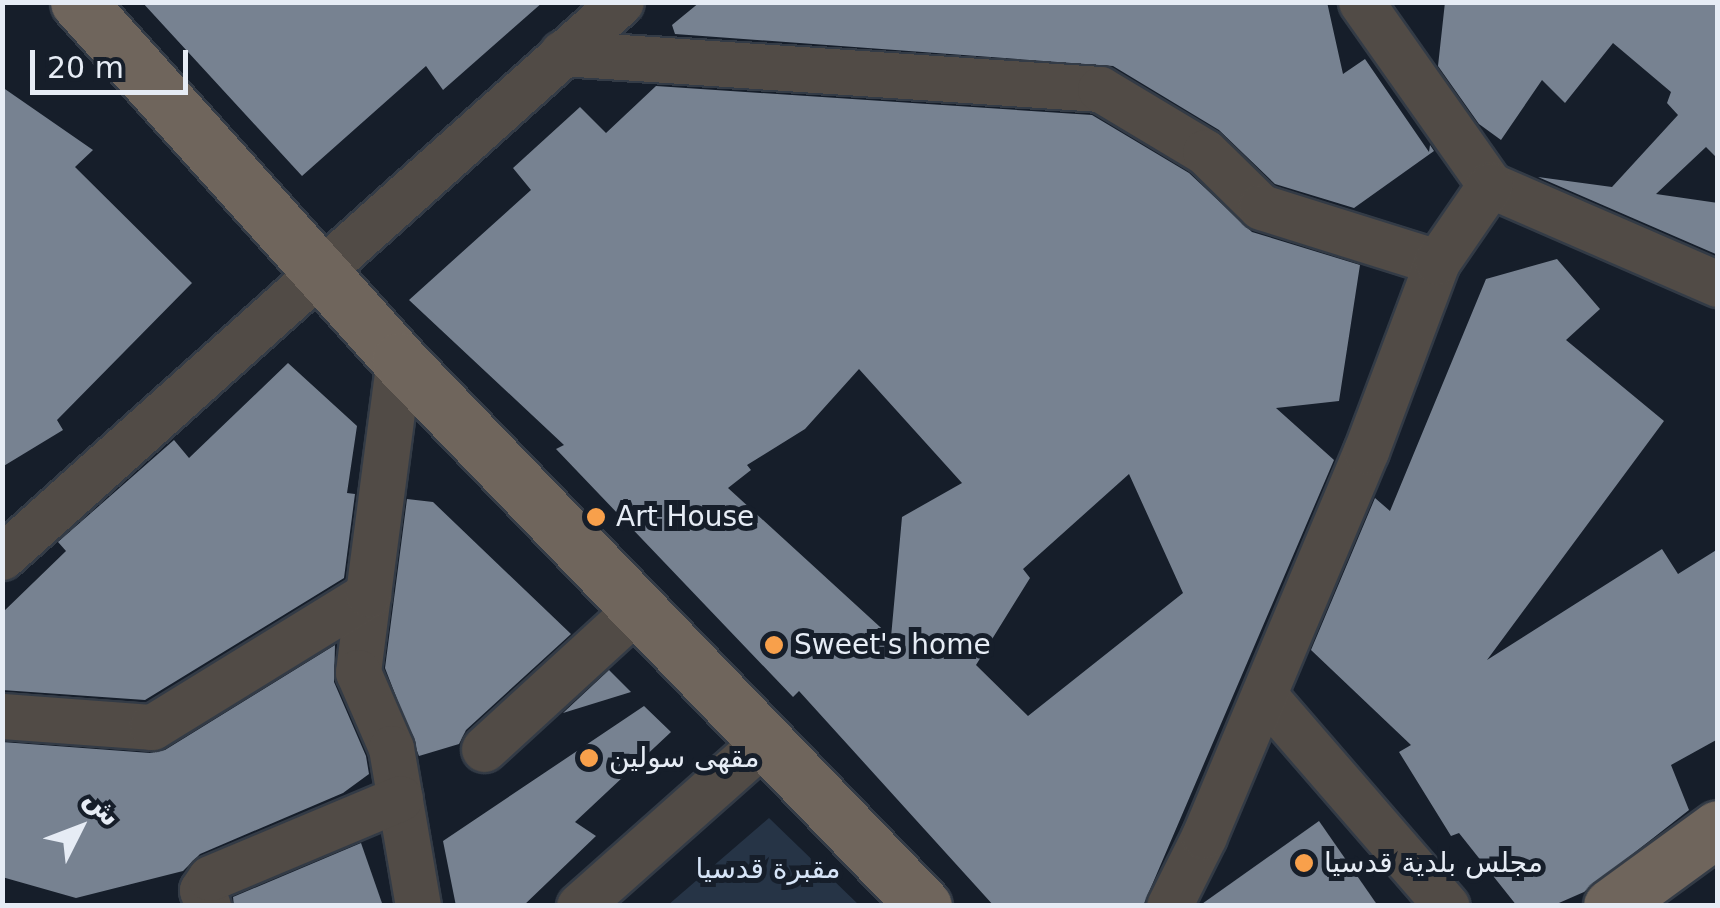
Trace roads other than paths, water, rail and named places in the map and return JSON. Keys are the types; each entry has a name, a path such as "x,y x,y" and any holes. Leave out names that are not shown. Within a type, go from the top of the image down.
{"main road":[{"path":"78,2 398,360 924,906"},
{"path":"1610,906 1718,828"}],"street":[{"path":"2,557 322,274 620,2"},
{"path":"1361,2 1490,185 1718,284"},
{"path":"562,53 1100,89 1205,152 1261,208 1437,262"},
{"path":"1169,906 1204,836 1366,451 1437,262 1490,185"},
{"path":"398,360 358,672 391,748 418,906"},
{"path":"2,716 152,727 368,594"},
{"path":"484,749 637,609"},
{"path":"1264,695 1447,906"},
{"path":"579,906 764,742"},
{"path":"208,906 202,890 210,878 400,798"}],"place":[{"name":"Art House","path":"596,517"},
{"name":"Sweet's home","path":"774,645"},
{"name":"مقهى سولين","path":"589,758"},
{"name":"مجلس بلدية قدسيا","path":"1304,863"}],"park label":[{"name":"مقبرة قدسيا","path":"768,869"}]}
